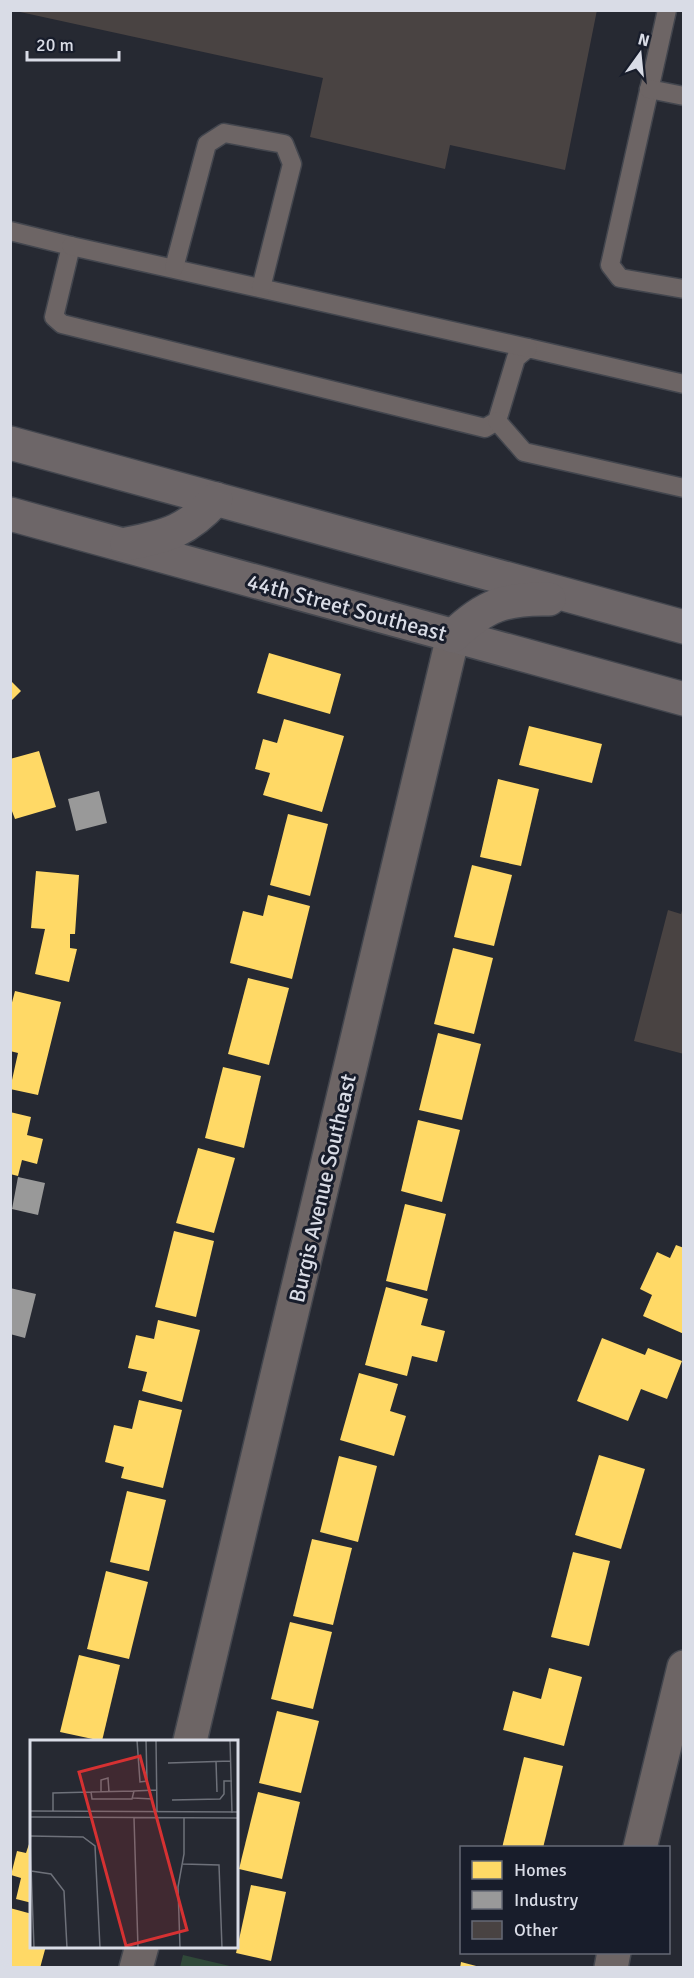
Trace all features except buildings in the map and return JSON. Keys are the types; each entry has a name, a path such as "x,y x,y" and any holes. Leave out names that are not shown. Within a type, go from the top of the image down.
{"main road":[{"path":"10,443 684,627"},
{"path":"122,545 165,537 185,528 216,499"},
{"name":"44th Street Southeast","path":"10,514 684,699"},
{"path":"453,636 471,618 496,604 520,599 581,599"}],"street":[{"name":"Burgis Avenue Southeast","path":"190,1740 453,636"},
{"path":"640,1846 684,1667"},
{"path":"136,1968 142,1948"}],"lane":[{"path":"667,10 610,265 620,278 684,289"},
{"path":"649,89 684,96"},
{"path":"174,268 207,144 224,133 284,144 292,164 261,288"},
{"path":"10,231 684,384"},
{"path":"71,246 54,317 62,324 485,428 497,421 516,358 528,348"},
{"path":"497,421 524,452 684,488"}],"green space":[{"path":"183,1955 234,1967 180,1967"}]}
